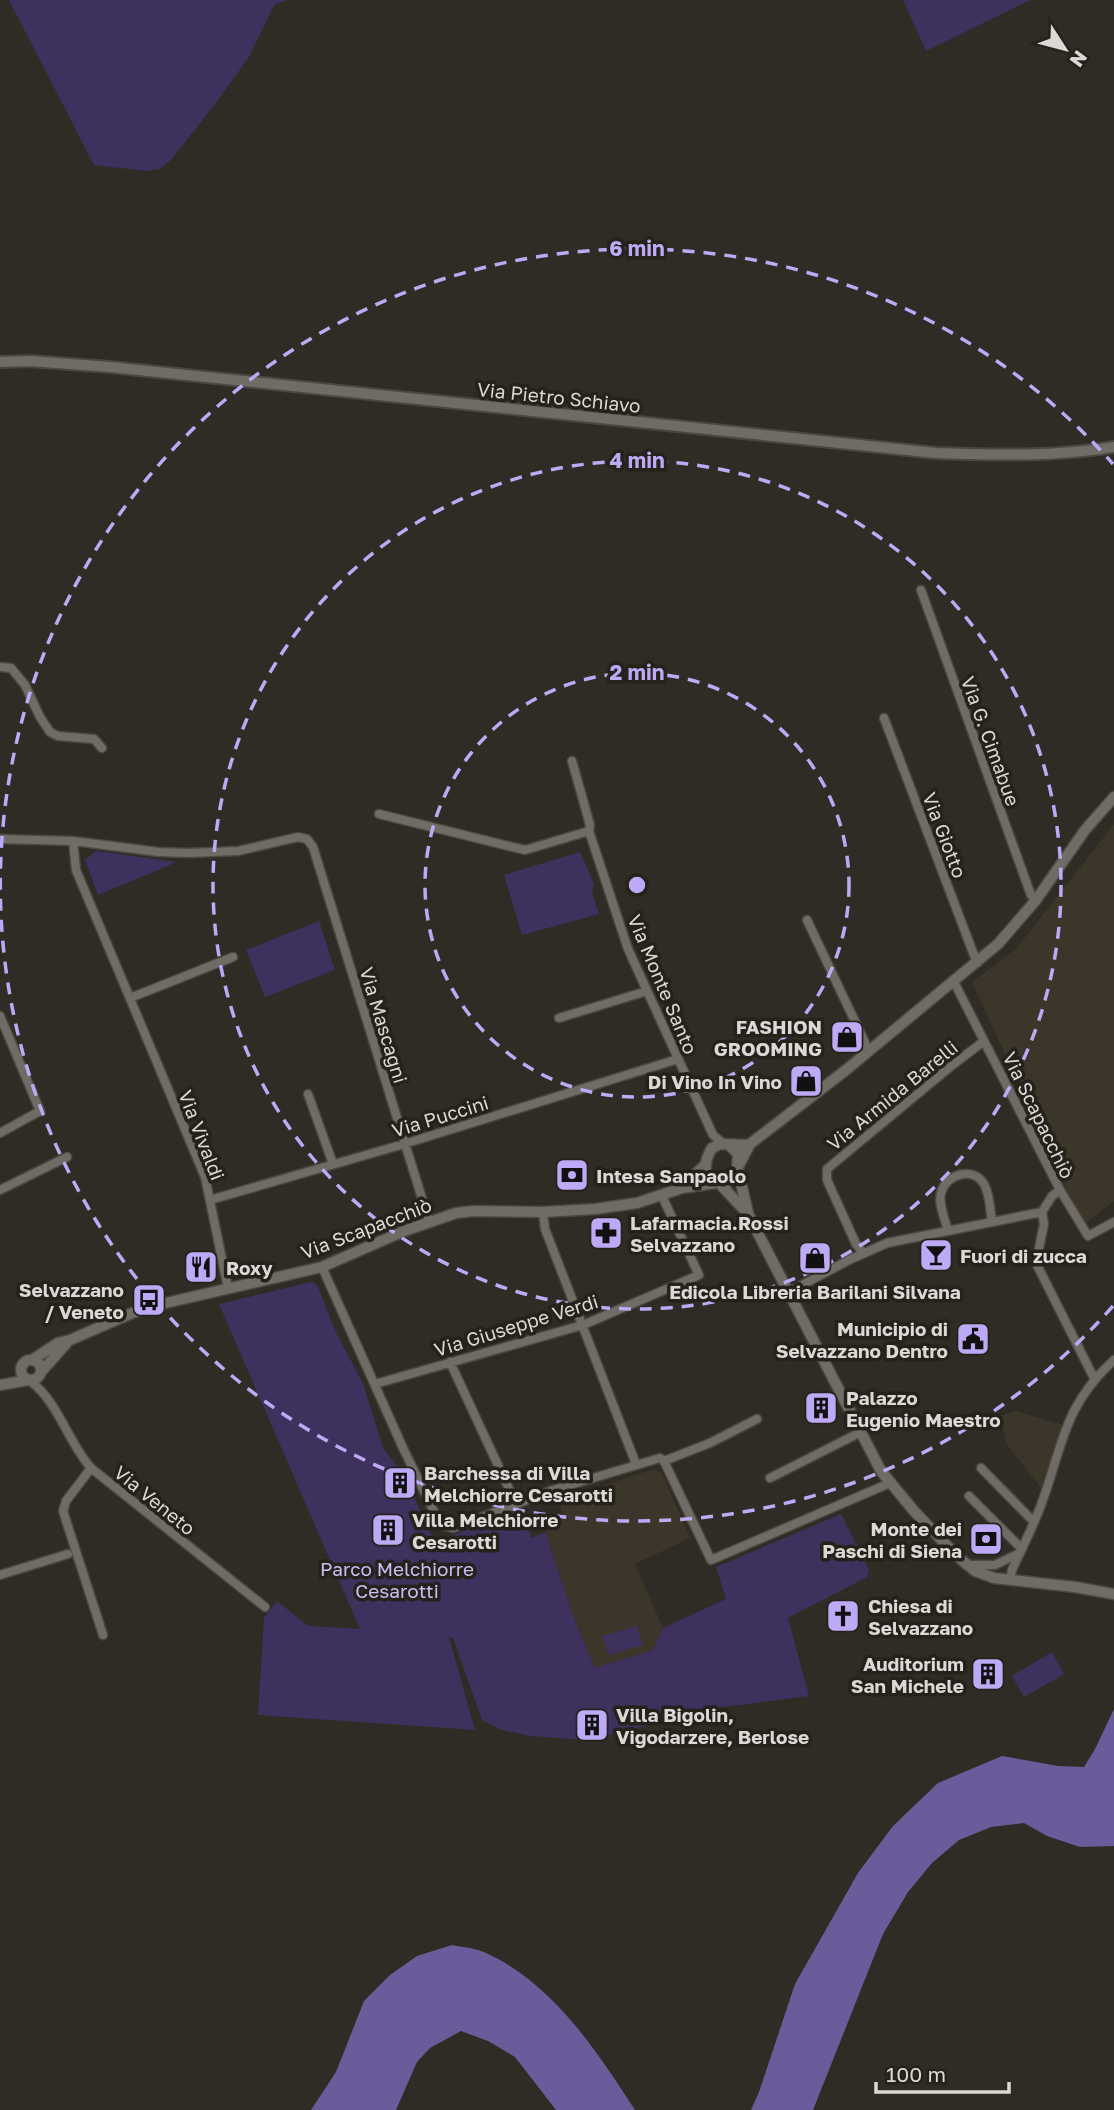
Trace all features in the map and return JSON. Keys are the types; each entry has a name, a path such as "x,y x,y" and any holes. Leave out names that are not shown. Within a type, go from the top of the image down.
{"main road":[{"name":"Via Pietro Schiavo","path":"0,362 30,361 110,367 936,453 1014,455 1114,447"}],"street":[{"name":"Via G. Cimabue","path":"921,590 986,775 1031,895 1036,900"},
{"path":"0,667 11,668 25,685 40,718 50,732 58,736 94,740 102,748"},
{"name":"Via Giotto","path":"884,718 978,963"},
{"name":"Via Monte Santo","path":"572,761 590,825 589,831 628,949 713,1135 712,1149"},
{"path":"718,1184 733,1179 749,1145 978,963 1010,932 1085,830 1114,797"},
{"path":"379,814 525,850 589,831"},
{"name":"Via Mascagni","path":"74,841 188,853 238,851 298,837 307,839 313,847 429,1221"},
{"path":"0,839 74,841"},
{"name":"Via Vivaldi","path":"74,841 76,870 205,1177 228,1288"},
{"path":"807,920 869,1051"},
{"path":"130,998 233,957"},
{"name":"Via Scapacchiò","path":"954,982 1060,1190 1052,1196 1042,1212"},
{"path":"559,1018 647,991"},
{"path":"0,1016 40,1111 0,1133"},
{"name":"Via Armida Barelli","path":"863,1253 856,1244 827,1180 827,1169 985,1041"},
{"name":"Via Puccini","path":"210,1200 404,1144 678,1059"},
{"path":"309,1094 333,1164"},
{"name":"Via Monte Santo","path":"713,1135 727,1144"},
{"path":"748,1214 706,1174 706,1164 712,1149 727,1144 749,1145"},
{"path":"727,1144 738,1154 738,1167 748,1214 881,1471 890,1483 966,1565 975,1571 994,1578 1114,1594"},
{"path":"0,1190 67,1157"},
{"name":"Via Scapacchiò","path":"682,1188 706,1164"},
{"path":"948,1231 940,1199 942,1189 946,1182 966,1173 976,1175 985,1185 992,1222"},
{"name":"Via Scapacchiò","path":"0,1384 22,1365 58,1343 144,1308 322,1267 429,1221 473,1211 543,1212 595,1209 637,1203 682,1188 718,1184"},
{"path":"1060,1190 1088,1236 1114,1222"},
{"name":"Via Giuseppe Verdi","path":"375,1384 583,1325 699,1275 662,1196"},
{"path":"543,1212 545,1229 636,1464"},
{"path":"789,1292 887,1243 1042,1212 1044,1224 1036,1263 1094,1378"},
{"path":"322,1267 402,1448 440,1524 453,1528 516,1504 660,1458 664,1461 711,1560 890,1483"},
{"name":"Via Scapacchiò","path":"0,1384 33,1380 70,1340"},
{"path":"32,1360 40,1365 40,1373"},
{"path":"1010,1580 1034,1522 1063,1432 1094,1378 1114,1360"},
{"path":"450,1362 516,1504"},
{"path":"22,1365 21,1374 28,1380"},
{"name":"Via Veneto","path":"40,1373 48,1398 78,1451 92,1468 265,1607"},
{"name":"Via Veneto","path":"28,1380 48,1398"},
{"path":"664,1461 710,1443 757,1419"},
{"path":"771,1478 861,1432"},
{"path":"92,1468 66,1501 63,1511 103,1635"},
{"path":"981,1468 1034,1522"},
{"path":"969,1496 1021,1551"},
{"path":"966,1565 995,1565 1021,1551"},
{"path":"0,1575 68,1555"},
{"path":"994,1578 1006,1561"}],"shaded area":[{"path":"1114,824 1114,1201 1083,1225 972,982 1016,949"},
{"path":"1016,1411 1066,1426 1044,1492 1006,1443 1000,1416"},
{"path":"653,1469 662,1473 690,1538 635,1564 663,1628 653,1650 595,1668 577,1626 545,1532 563,1515 559,1504 568,1501 568,1498"},
{"path":"1114,1709 1114,1846 1080,1847 1047,1836 1024,1823 991,1827 959,1840 932,1863 908,1892 883,1934 813,2110 751,2110 795,1984 858,1873 893,1826 938,1783 1002,1756 1058,1766 1084,1767"},
{"path":"452,1945 480,1951 508,1965 551,1999 605,2064 635,2110 556,2110 515,2057 488,2041 461,2031 430,2048 417,2062 396,2110 311,2110 336,2072 364,2001 390,1975 417,1956"}],"green space":[{"path":"9,0 287,0 274,5 249,57 171,160 160,169 147,171 94,165"},
{"path":"903,0 1030,0 926,51"},
{"path":"96,851 177,862 98,895 85,860"},
{"path":"580,852 594,884 592,892 599,914 522,935 504,875"},
{"path":"319,921 335,970 265,997 246,950"},
{"name":"Parco Melchiorre Cesarotti","path":"311,1282 316,1284 335,1330 364,1386 383,1448 398,1467 435,1542 520,1509 532,1538 545,1532 577,1626 595,1668 653,1650 663,1628 726,1599 716,1567 841,1514 869,1570 867,1577 788,1618 809,1696 675,1713 645,1726 587,1740 531,1736 502,1730 482,1720 453,1638 449,1637 475,1730 258,1715 264,1618 277,1601 308,1626 360,1629 219,1304"},
{"path":"637,1626 643,1645 608,1655 602,1636"},
{"path":"1052,1652 1064,1674 1024,1697 1012,1676"}],"place":[{"name":"FASHION GROOMING","path":"847,1037"},
{"name":"Di Vino In Vino","path":"806,1081"},
{"name":"Intesa Sanpaolo","path":"572,1175"},
{"name":"Lafarmacia.Rossi Selvazzano","path":"606,1233"},
{"name":"Fuori di zucca","path":"936,1255"},
{"name":"Edicola Libreria Barilani Silvana","path":"815,1258"},
{"name":"Roxy","path":"201,1267"},
{"name":"Selvazzano / Veneto","path":"149,1300"},
{"name":"Municipio di Selvazzano Dentro","path":"973,1339"},
{"name":"Palazzo Eugenio Maestro","path":"821,1408"},
{"name":"Barchessa di Villa Melchiorre Cesarotti","path":"400,1483"},
{"name":"Villa Melchiorre Cesarotti","path":"388,1530"},
{"name":"Monte dei Paschi di Siena","path":"986,1539"},
{"name":"Chiesa di Selvazzano","path":"843,1616"},
{"name":"Auditorium San Michele","path":"988,1674"},
{"name":"Villa Bigolin, Vigodarzere, Berlose","path":"592,1725"}]}
